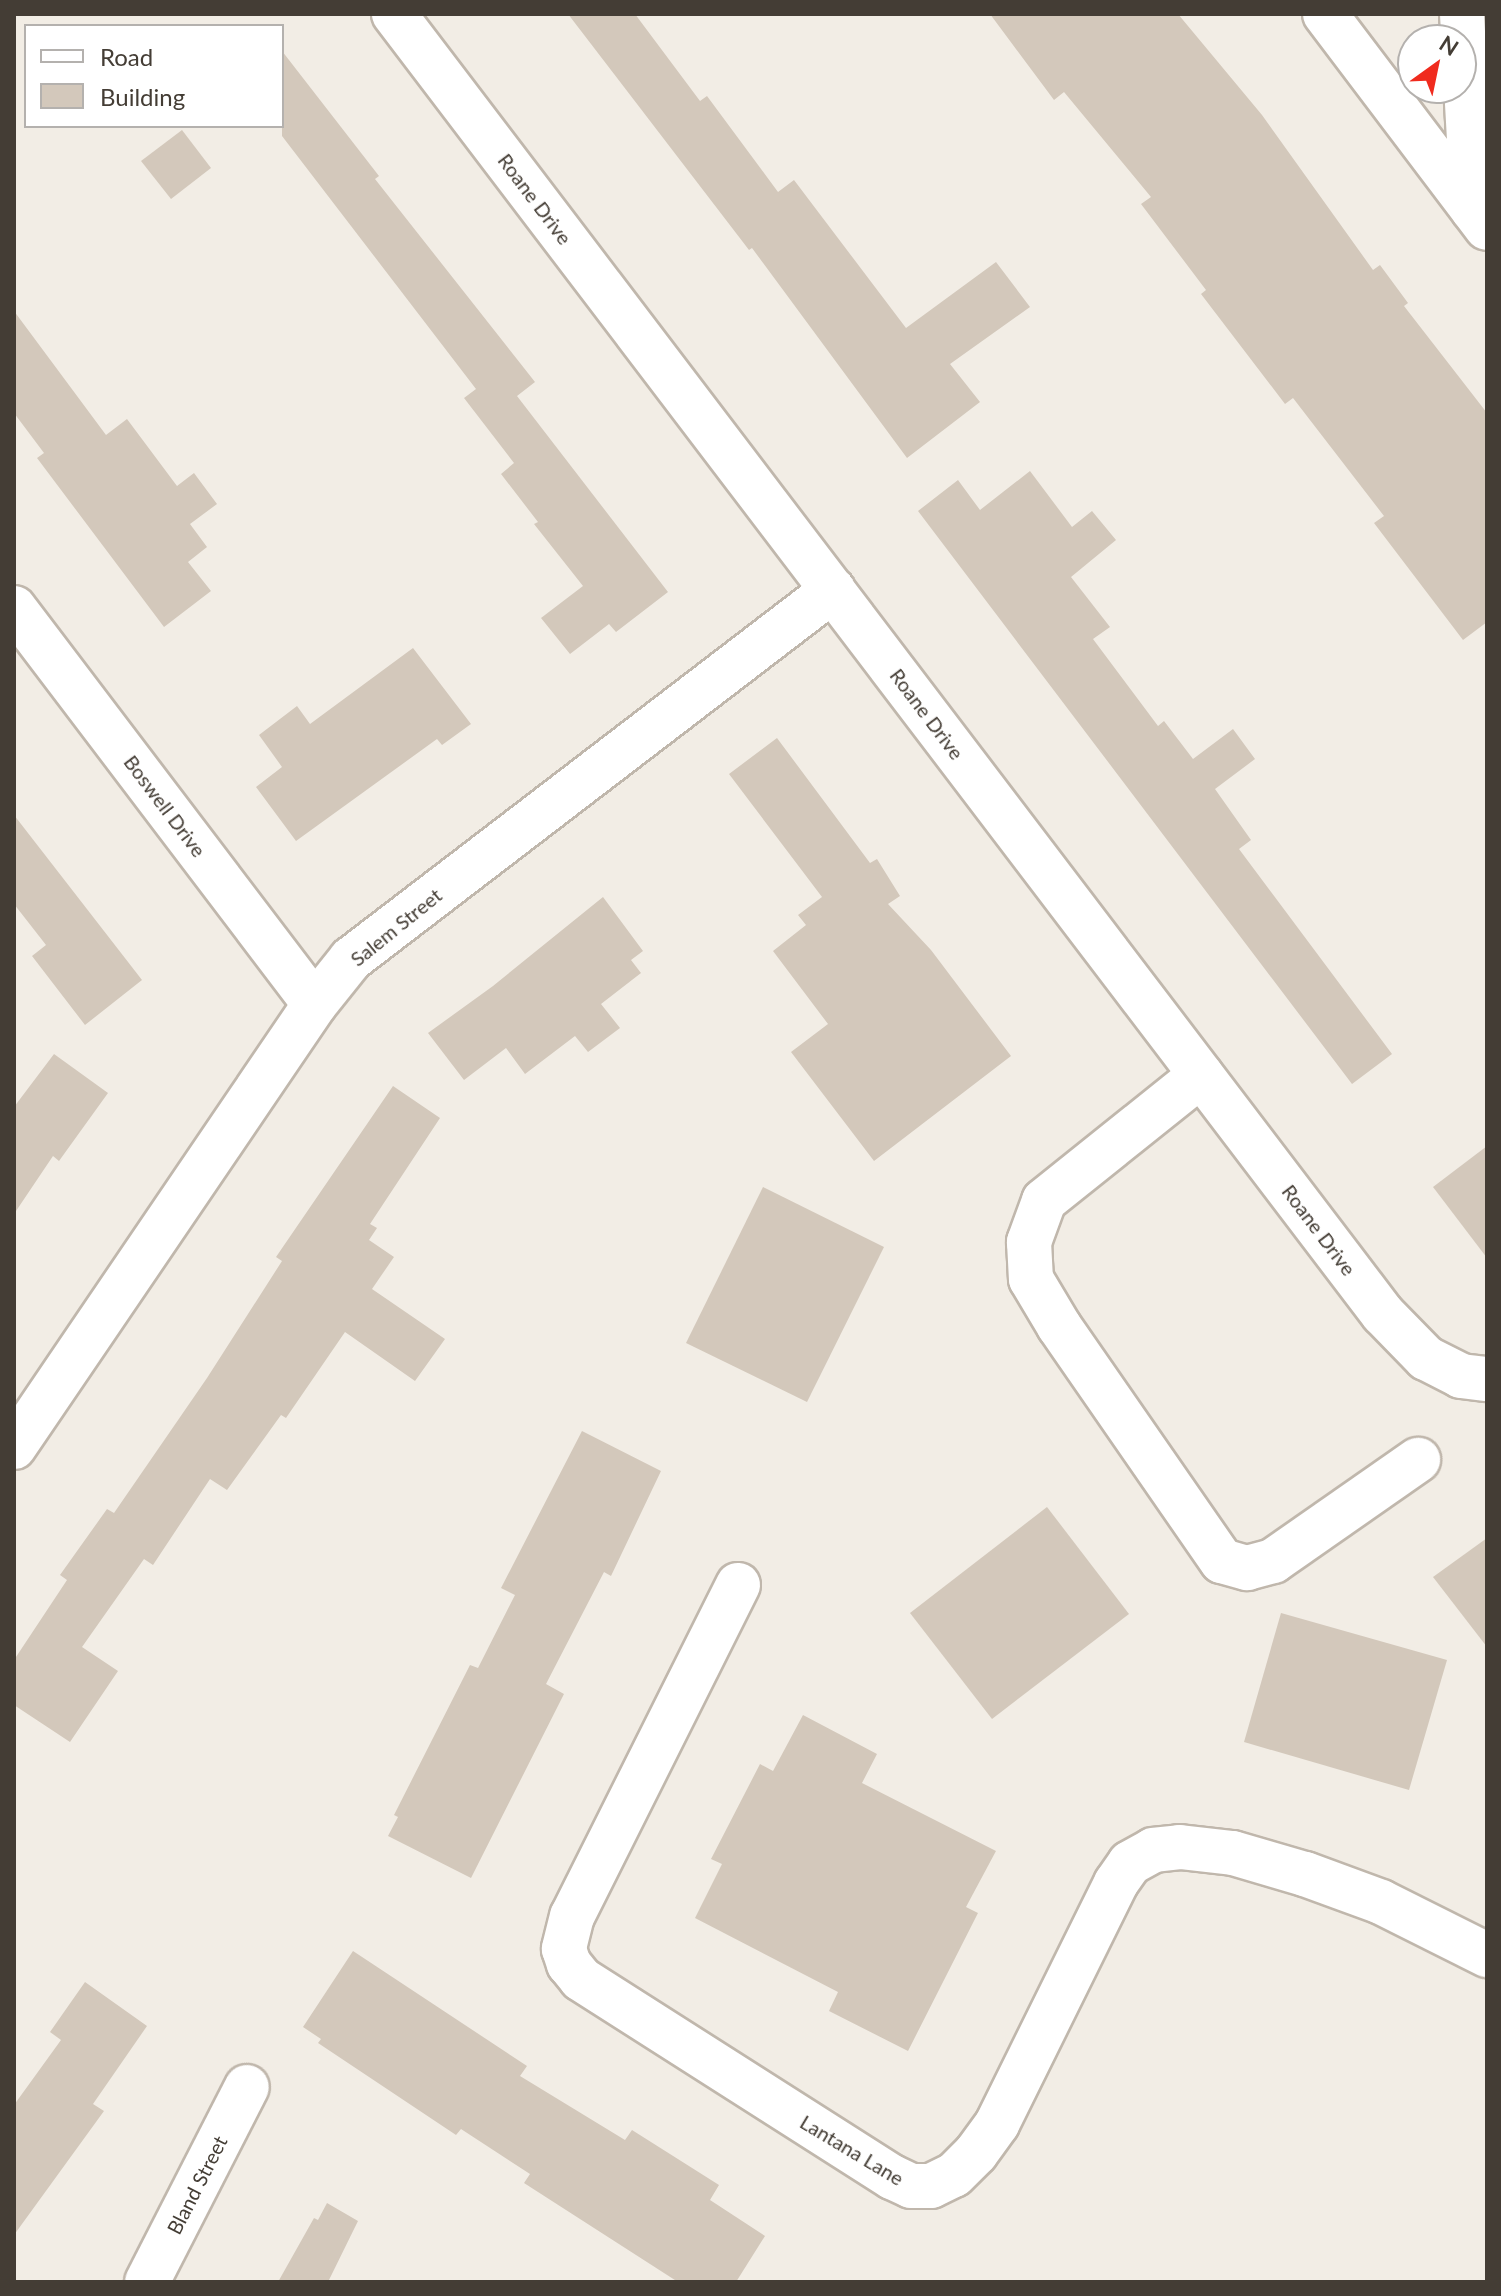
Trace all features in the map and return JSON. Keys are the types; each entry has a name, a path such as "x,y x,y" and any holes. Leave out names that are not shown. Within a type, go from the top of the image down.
{"street":[{"name":"Roane Drive","path":"394,14 1383,1314 1426,1358 1461,1376 1487,1379"},
{"path":"1325,14 1480,219"},
{"path":"1462,14 1480,219"},
{"name":"Salem Street","path":"14,1447 315,1004 351,959 833,590"},
{"name":"Boswell Drive","path":"14,608 315,1004"},
{"path":"1201,1075 1044,1201 1029,1242 1031,1279 1059,1326 1222,1561 1247,1568 1273,1561 1418,1460"},
{"name":"Lantana Lane","path":"738,1585 572,1916 564,1949 569,1964 581,1979 892,2177 911,2186 931,2186 954,2175 976,2153 997,2124 1116,1883 1130,1863 1153,1850 1180,1847 1233,1853 1305,1874 1381,1902 1487,1955"},
{"name":"Bland Street","path":"147,2282 247,2087"}],"building":[{"path":"568,14 635,14 700,101 707,96 778,192 794,180 906,328 996,262 1030,307 950,364 980,402 907,458 752,248 749,250"},
{"path":"990,14 1178,14 1262,115 1373,270 1380,265 1408,303 1404,306 1487,413 1487,622 1463,640 1374,523 1384,516 1293,398 1285,404 1201,294 1206,290 1141,204 1151,197 1064,92 1054,100"},
{"path":"284,54 379,176 375,179 535,382 517,396 668,592 616,632 609,624 570,654 541,618 583,586 534,524 538,522 501,474 514,463 464,398 476,389 282,136"},
{"path":"182,130 211,168 171,199 141,161"},
{"path":"14,311 106,435 127,419 177,486 194,473 217,504 190,524 207,547 188,562 211,591 164,627 37,458 44,453 14,413"},
{"path":"1030,471 1072,527 1092,511 1116,540 1071,577 1110,627 1093,639 1158,726 1164,721 1193,759 1233,729 1255,759 1215,789 1251,840 1239,849 1392,1054 1352,1084 918,511 958,480 980,510"},
{"path":"413,648 471,724 442,745 437,739 296,841 256,787 282,767 259,735 297,706 310,724"},
{"path":"777,738 870,863 877,859 900,896 888,904 931,950 1011,1056 874,1161 791,1052 828,1024 773,951 806,925 798,915 822,897 729,774"},
{"path":"14,815 142,980 85,1025 32,956 46,945 14,904"},
{"path":"603,897 643,951 631,960 641,973 601,1004 620,1028 588,1052 575,1036 525,1074 506,1048 464,1080 428,1033 493,986"},
{"path":"54,1054 108,1093 59,1161 53,1156 14,1214 14,1107"},
{"path":"393,1086 440,1118 370,1224 377,1228 369,1240 394,1257 372,1289 445,1339 415,1381 345,1332 286,1418 281,1415 227,1490 210,1479 153,1565 144,1559 82,1647 118,1671 70,1742 14,1705 14,1660 67,1580 60,1575 107,1509 114,1513 207,1378 282,1261 276,1257"},
{"path":"1487,1146 1487,1258 1433,1187"},
{"path":"763,1187 884,1247 807,1402 686,1343"},
{"path":"582,1431 661,1471 611,1576 604,1572 546,1684 564,1694 471,1878 388,1836 398,1817 394,1815 470,1665 478,1668 515,1595 501,1588"},
{"path":"1047,1507 1129,1614 992,1719 910,1613"},
{"path":"1487,1538 1487,1647 1433,1577"},
{"path":"1281,1613 1447,1660 1409,1790 1244,1742"},
{"path":"803,1715 877,1754 862,1783 996,1851 966,1907 978,1913 908,2051 829,2011 838,1992 695,1918 722,1864 711,1859 760,1764 773,1771"},
{"path":"353,1951 527,2066 520,2076 625,2140 632,2130 719,2185 710,2200 765,2236 736,2282 678,2282 524,2183 530,2174 461,2129 456,2135 318,2043 321,2039 303,2027"},
{"path":"85,1982 147,2026 93,2104 104,2111 14,2235 14,2105 61,2040 50,2032"},
{"path":"327,2203 358,2221 328,2282 278,2282 314,2218 318,2220"}]}
